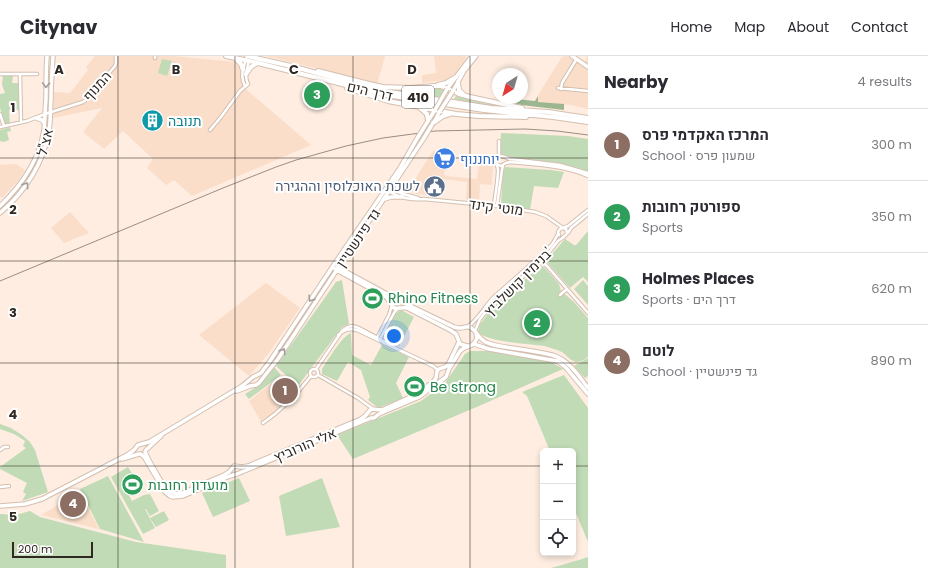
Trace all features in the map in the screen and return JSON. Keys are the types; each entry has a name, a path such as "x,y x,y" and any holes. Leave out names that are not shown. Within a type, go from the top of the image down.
{"main road":[{"name":"דרך הים","path":"226,56 263,60 291,66 388,92 484,107 548,112 588,118"},
{"path":"257,56 263,60"},
{"path":"234,58 240,62 245,72 258,63"},
{"name":"דרך הים","path":"248,58 258,63 386,95 484,110 588,122"},
{"path":"291,66 379,86 406,88 435,86 446,83 456,77"},
{"path":"324,80 381,99 468,116 553,117"},
{"path":"458,82 459,90 466,96"},
{"path":"435,86 441,86 466,96 491,102 548,112"},
{"path":"418,107 426,112 428,121"},
{"path":"433,123 443,116 456,114"}],"street":[{"name":"אצ\"ל","path":"0,206 15,191 28,173 40,147 45,114 47,56"},
{"name":"אצ\"ל","path":"0,213 19,195 33,175 40,161 49,131 53,56"},
{"name":"המנוף","path":"0,127 36,118 86,100 116,63 116,56"},
{"path":"467,64 472,56"},
{"path":"467,64 476,56"},
{"path":"572,56 588,67"},
{"path":"210,130 240,90 247,85 245,72 248,58"},
{"path":"576,60 560,89 588,91"},
{"name":"גד פינשטיין","path":"141,444 147,443 229,394 263,370 400,168 456,77 467,64"},
{"name":"גד פינשטיין","path":"260,382 278,359 398,179 453,91 467,64"},
{"path":"0,74 38,74"},
{"path":"20,74 21,122"},
{"path":"50,103 55,108 61,109"},
{"path":"0,114 4,126"},
{"path":"36,118 41,119 44,124"},
{"path":"496,206 498,170 496,159 499,156 500,141"},
{"path":"499,156 560,165 588,173"},
{"path":"496,206 502,169 506,160 503,156"},
{"path":"497,164 501,166 510,162 552,167 570,170 588,176"},
{"path":"383,201 391,197 402,195 397,188 398,179"},
{"path":"386,188 390,190"},
{"name":"מוטי קינד","path":"390,190 414,199 496,206 539,213 563,228"},
{"path":"588,210 568,226 559,230 558,234 560,236 566,236 571,228 588,214"},
{"path":"563,228 567,230 567,233"},
{"name":"בנימין קושלביץ'","path":"465,327 472,324 494,297 550,246 558,234"},
{"name":"בנימין קושלביץ'","path":"476,332 480,319 493,303 546,256 558,241 564,237"},
{"path":"546,256 545,260 548,266 588,313"},
{"path":"342,262 342,267 346,273 386,297 394,308 407,308 450,330 456,334 462,345 467,346"},
{"path":"538,262 548,266"},
{"path":"333,266 454,327 460,329 465,327 472,328 482,340 491,344 558,357 572,368 588,388"},
{"path":"330,280 337,274 346,273"},
{"path":"560,295 567,289"},
{"path":"378,338 389,315 392,300 396,298"},
{"path":"378,338 394,313 402,305 402,302"},
{"path":"263,423 288,404 311,376 311,370 316,369 338,336 345,328 349,327 354,326 362,328 397,349 433,366 438,372 438,377 443,378"},
{"path":"368,412 374,409 384,409 417,394 434,382 440,368 443,368 448,364 458,340 459,332 465,327"},
{"path":"474,344 477,338 476,332"},
{"path":"366,403 368,407 368,415 371,418 374,418 379,414 419,397 446,376 461,349 474,344 489,349 557,361 563,365 588,394"},
{"path":"443,368 446,369 447,372"},
{"path":"316,369 318,371 318,375"},
{"path":"311,376 315,377 318,375 358,398 374,409 377,414 376,416"},
{"path":"253,377 259,378 260,382 256,385 251,383 253,377"},
{"name":"גד פינשטיין","path":"229,394 246,387 256,385"},
{"name":"אלי הורוביץ","path":"238,466 245,467 361,419 368,412"},
{"name":"אלי הורוביץ","path":"239,473 371,418"},
{"name":"גד פינשטיין","path":"146,451 164,433"},
{"path":"0,506 25,504 42,499 129,454 137,447 141,444 145,446 146,451 165,488 174,494 182,493 227,474 234,466 238,466 240,469 237,475 183,496 173,497 163,490 145,458 136,451 137,447"},
{"path":"0,450 3,445 8,446"},
{"path":"112,463 143,454 146,451"},
{"path":"231,469 231,472 234,475"},
{"path":"0,488 9,486"}],"shaded area":[{"path":"95,56 174,56 235,62 239,64 242,83 247,90 311,145 192,196 174,180 166,185 147,168 153,159 123,131 104,149 83,132 102,108 53,118 54,92 70,93 88,70 86,67"},
{"path":"266,56 385,56 377,85"},
{"path":"434,56 465,56 467,58 455,74 446,80 422,83 422,75 436,73"},
{"path":"574,56 584,64 588,56 588,109 571,105 538,102 538,95 562,57"},
{"path":"433,151 447,152 444,176 477,179 479,164 493,165 492,185 480,184 479,201 466,200 467,182 427,177 426,195 416,194 408,190"},
{"path":"16,164 25,170 17,182 2,198 0,196 0,165"},
{"path":"70,212 89,233 64,243 51,228"},
{"path":"266,283 300,308 269,353 249,376 199,335"},
{"path":"282,375 298,388 274,413 261,422 249,401"},
{"path":"80,492 99,529 41,515"}],"green space":[{"path":"162,59 172,61 167,76 158,73"},
{"path":"3,74 13,75 12,83 19,83 19,110 9,110 10,123 5,124 0,108 0,94 5,93 2,85"},
{"path":"437,88 446,91 442,98 405,92 404,90"},
{"path":"456,96 483,103 505,106 483,105 454,99"},
{"path":"538,96 538,102 564,104 564,110 518,104 528,104 528,100 535,101"},
{"path":"10,127 11,131 7,132 9,140 4,142 0,141 0,130"},
{"path":"501,133 568,136 588,139 588,172 560,164 509,158 500,153"},
{"path":"506,167 564,172 558,188 534,186 530,210 502,206 503,173"},
{"path":"588,231 588,282 583,277 570,288 546,261 565,239 576,245"},
{"path":"540,266 545,268 559,284 561,291 574,302 588,318 588,357 581,361 575,362 562,352 555,349 544,346 499,340 490,338 478,332 479,326 492,308"},
{"path":"342,280 349,324 342,327 298,386 276,366 336,282"},
{"path":"583,280 588,286 588,305 574,289"},
{"path":"401,310 414,317 399,346 384,337 395,314"},
{"path":"351,333 352,355 371,365 382,345 409,357 396,383 403,398 378,408 368,400 370,397 361,370 348,362 337,381 322,374 322,369 335,349 347,335"},
{"path":"470,351 488,351 551,362 563,369 353,459 337,435 421,401 445,383 465,354"},
{"path":"588,358 588,376 585,378 574,366"},
{"path":"274,367 281,375 249,399 245,394 261,384"},
{"path":"564,375 588,408 588,542 576,513 576,448 549,448 527,396 522,392"},
{"path":"0,424 11,428 30,442 35,450 48,492 22,501 26,494 23,492 27,483 0,469 0,467 26,448 23,446 25,441 14,434 0,429"},
{"path":"128,467 136,480 133,481 131,479 123,484 132,501 144,495 150,494 159,511 150,516 145,509 155,528 143,534 111,477"},
{"path":"108,476 144,542 100,529 80,489"},
{"path":"239,478 250,501 213,517 202,493"},
{"path":"322,478 340,527 286,536 279,496"},
{"path":"30,511 40,517 136,542 226,555 226,568 0,568 0,514 16,515"},
{"path":"164,511 169,520 156,527 150,518"},
{"path":"588,557 588,568 551,568 579,560"}],"railway":[{"path":"0,281 276,167 346,146 383,138 435,131 525,129 588,135"}],"place":[{"name":"Holmes Places","path":"317,95"},
{"name":"תנובה","path":"153,121"},
{"name":"יוחננוף","path":"444,159"},
{"name":"לשכת האוכלוסין וההגירה","path":"435,186"},
{"name":"Rhino Fitness","path":"372,298"},
{"name":"ספורטק רחובות","path":"537,323"},
{"name":"Be strong","path":"415,387"},
{"name":"המרכז האקדמי פרס","path":"285,391"},
{"name":"מועדון רחובות","path":"132,485"},
{"name":"לוטם","path":"73,504"}]}
